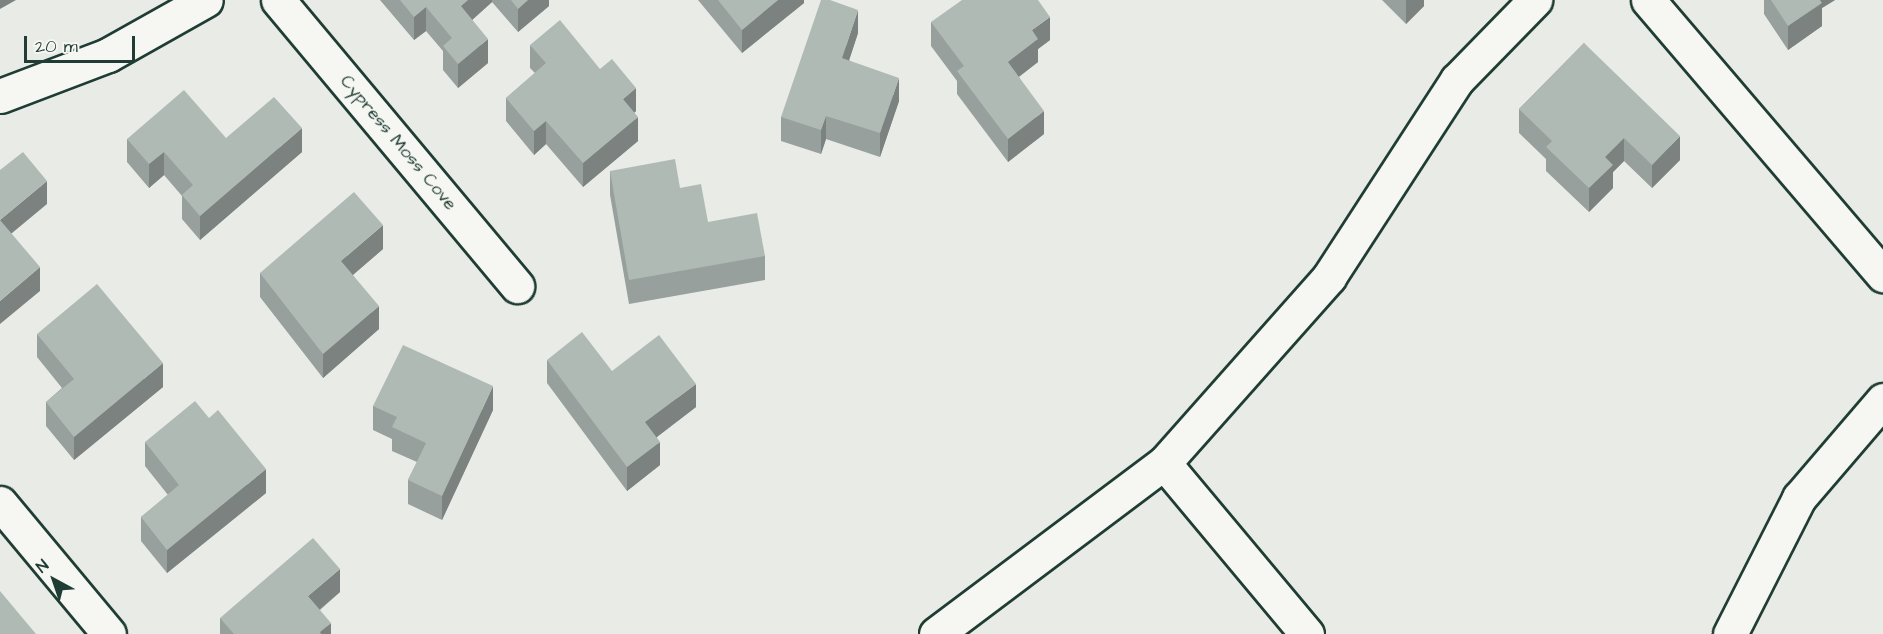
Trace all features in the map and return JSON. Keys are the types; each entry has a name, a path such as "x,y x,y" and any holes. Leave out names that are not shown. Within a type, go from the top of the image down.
{"street":[{"path":"0,96 108,55 206,0"},
{"name":"Cypress Moss Cove","path":"278,0 517,285"},
{"path":"936,634 1164,463 1329,277 1456,80 1535,0"},
{"path":"1648,0 1737,98 1883,275"},
{"path":"1730,634 1799,498 1883,400"},
{"path":"1164,463 1307,634"},
{"path":"0,503 109,634"}],"building":[{"path":"400,0 468,0 461,6 488,39 458,64 443,46 452,38 426,7 414,17"},
{"path":"511,0 528,0 518,9"},
{"path":"718,0 778,0 742,30"},
{"path":"821,0 830,0 858,10 842,58 899,78 880,133 826,116 821,130 781,117"},
{"path":"962,0 1038,0 1050,17 1032,30 1038,39 1008,62 1044,111 1008,139 957,71 964,66 931,22"},
{"path":"1771,0 1820,0 1822,3 1788,26"},
{"path":"560,20 600,69 612,59 636,88 623,99 638,117 583,163 546,121 534,131 506,98 546,63 530,45"},
{"path":"1584,43 1680,136 1652,165 1624,138 1605,157 1613,165 1589,188 1546,147 1552,141 1519,109"},
{"path":"184,90 226,138 274,97 302,128 200,216 182,195 193,185 164,152 149,164 127,139"},
{"path":"23,152 47,181 0,220 0,170"},
{"path":"675,159 680,188 701,184 708,222 757,213 765,256 629,280 610,171"},
{"path":"354,192 383,225 341,261 379,306 323,354 260,273"},
{"path":"0,220 40,267 0,301"},
{"path":"97,284 163,363 74,437 46,402 74,379 37,334"},
{"path":"582,332 612,371 659,335 696,384 645,422 660,442 627,467 547,360"},
{"path":"403,345 493,386 442,496 408,480 426,443 392,427 397,417 373,406"},
{"path":"195,401 209,418 218,410 266,469 167,550 141,517 179,485 145,442"},
{"path":"313,538 340,569 308,596 331,623 320,632 321,634 234,634 220,618"},
{"path":"0,591 36,634 0,634"}]}
